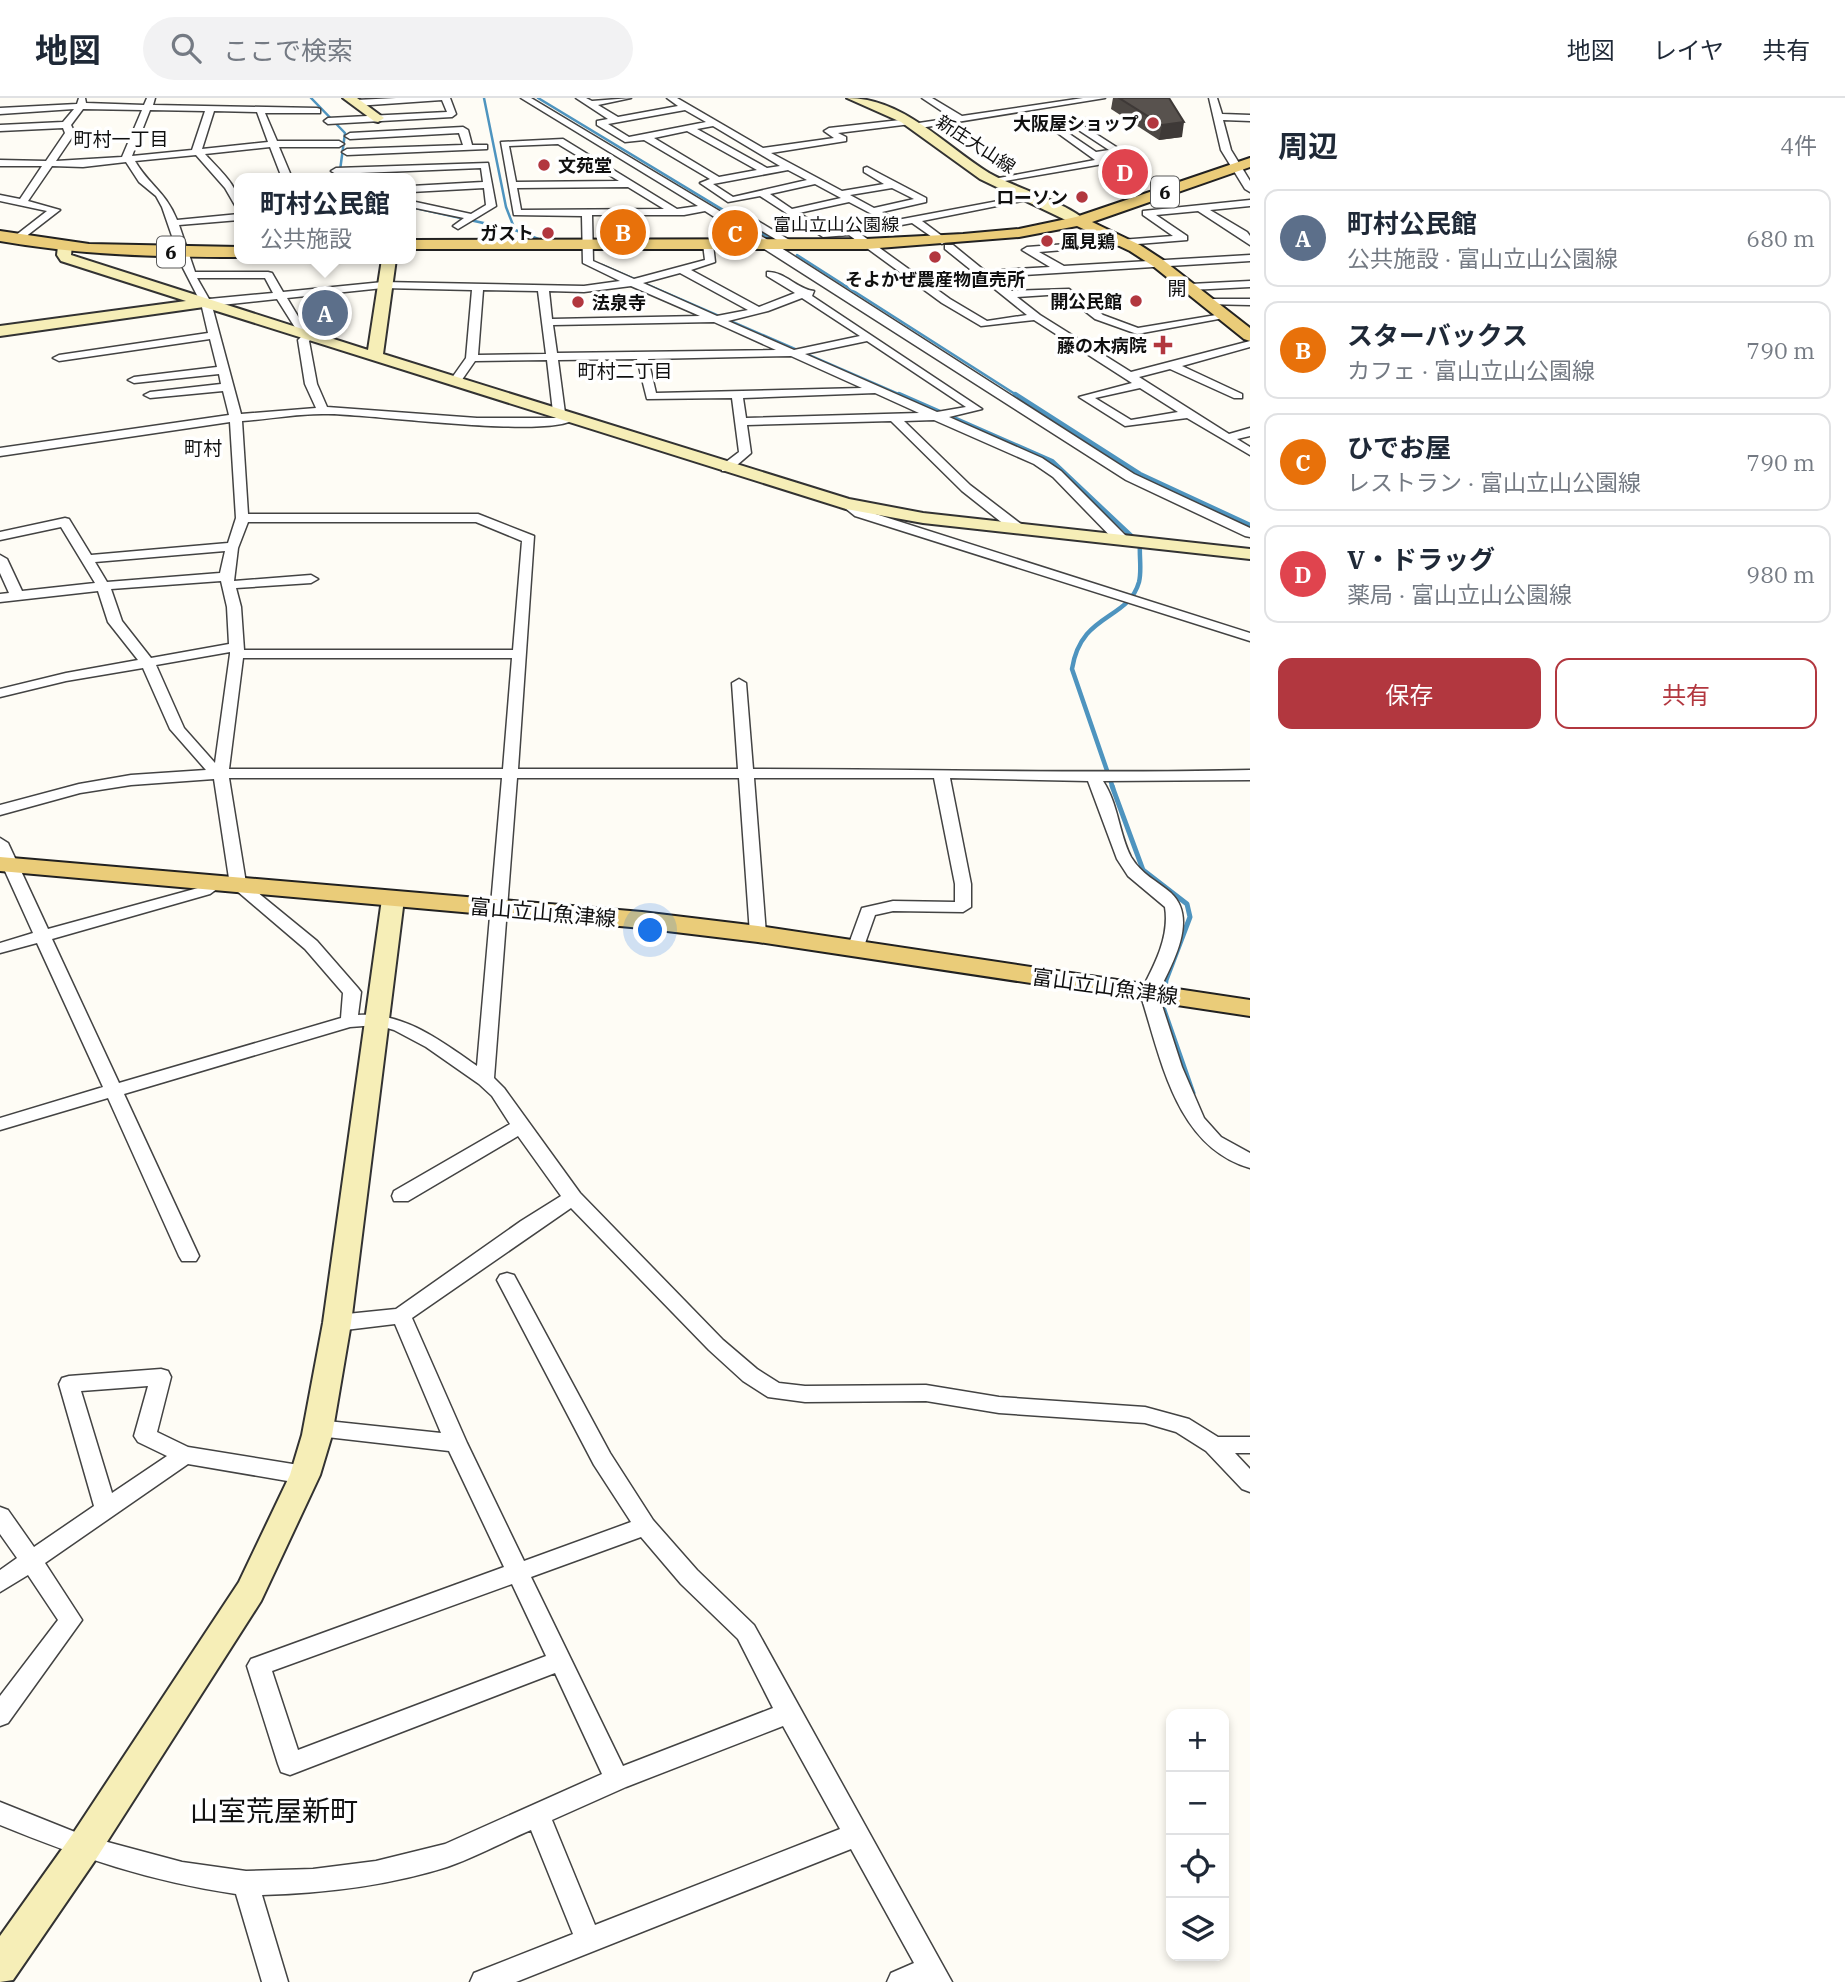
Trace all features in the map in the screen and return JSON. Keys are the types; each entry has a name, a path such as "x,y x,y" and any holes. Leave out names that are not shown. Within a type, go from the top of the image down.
{"main road":[{"name":"富山立山公園線","path":"416,248 870,246 1027,238 1083,223 1245,168"},
{"path":"1083,223 1158,263 1249,336"},
{"name":"6","path":"0,236 103,249 234,249"},
{"name":"富山立山魚津線","path":"3,858 227,884 758,934 1250,1008"}],"street":[{"path":"151,98 127,157 142,180 157,190 172,223 180,250 206,303 236,419 242,518 233,546 227,581 236,618 237,650 221,774 227,884"},
{"path":"304,98 340,134 335,173"},
{"path":"352,101 440,98"},
{"path":"328,121 452,114 446,98"},
{"path":"526,98 776,245"},
{"path":"542,98 643,156"},
{"path":"580,98 616,120"},
{"path":"591,104 626,98"},
{"path":"671,98 789,167 896,223"},
{"name":"新庄大山線","path":"853,98 912,124 964,163 993,180 1083,223"},
{"path":"926,98 961,119"},
{"path":"763,151 843,139 829,131 961,119 1101,98"},
{"path":"1213,98 1226,149 1245,168 1250,189"},
{"path":"352,101 378,118 395,151 395,173"},
{"path":"66,125 82,102"},
{"path":"0,111 82,102 148,108 317,111"},
{"path":"687,107 600,123 628,140 716,123"},
{"path":"198,153 210,110"},
{"path":"260,110 285,173"},
{"path":"1218,117 1250,118"},
{"path":"0,128 66,125"},
{"path":"22,203 70,133 66,125"},
{"path":"993,180 1103,161 1056,130 1079,126 1118,152 1094,155"},
{"path":"690,129 765,172"},
{"path":"350,136 463,130 468,148"},
{"path":"588,136 560,141 504,144 517,213 675,212 708,207"},
{"path":"646,137 718,180"},
{"path":"560,141 675,212"},
{"path":"0,163 129,160 274,144 339,144"},
{"path":"347,152 484,147"},
{"path":"198,153 234,195"},
{"path":"405,173 485,165 491,206 458,226"},
{"path":"789,167 705,183 731,200 816,181"},
{"path":"867,170 949,212"},
{"path":"513,185 629,184"},
{"path":"416,189 488,185"},
{"path":"790,212 893,185"},
{"path":"696,187 835,287 1130,477 1250,533"},
{"path":"763,194 827,235"},
{"path":"809,239 1027,197"},
{"path":"0,198 55,210 16,239"},
{"path":"873,211 923,200"},
{"path":"1062,269 1027,250 1183,238 1146,213 1250,203"},
{"path":"416,205 473,217"},
{"path":"1200,208 1243,234 1250,242"},
{"path":"587,212 588,263 1038,461 1057,474 1123,541"},
{"path":"172,223 234,217"},
{"path":"914,220 986,274 1036,317 1249,452"},
{"path":"851,232 946,301 985,324 1036,317"},
{"path":"65,246 66,258 563,417 846,504 923,518 1250,554"},
{"path":"0,331 206,303 383,285 584,289 632,282 710,262 709,247"},
{"path":"986,274 1250,258"},
{"path":"375,356 388,264"},
{"path":"682,270 757,310"},
{"path":"743,422 937,416 976,409 771,274"},
{"path":"191,275 268,275 306,335"},
{"path":"1190,287 1250,284"},
{"path":"455,382 472,359 478,287"},
{"path":"548,322 717,320 835,287"},
{"path":"543,289 559,413 563,417"},
{"path":"1009,294 1065,291 1099,317 1137,331 1224,315"},
{"path":"1207,302 1250,302"},
{"path":"735,316 814,349"},
{"path":"59,358 214,335"},
{"path":"306,335 303,340 311,384 323,410"},
{"path":"1130,376 1171,365 1249,336"},
{"path":"472,359 795,354 868,338"},
{"path":"642,356 651,397 878,391"},
{"path":"1171,365 1238,397"},
{"path":"134,380 223,370"},
{"path":"1143,384 1085,397 1129,424 1189,414"},
{"path":"150,396 227,387"},
{"path":"726,468 746,453 737,395"},
{"path":"0,452 236,419 323,410 477,422 558,422 563,417"},
{"path":"895,418 967,488 1020,530"},
{"path":"1227,438 1250,432"},
{"path":"846,504 859,513 1250,637"},
{"path":"242,518 478,518 529,539 485,1080"},
{"path":"0,536 65,522 103,586 115,622 148,664 177,729 205,763 221,774"},
{"path":"87,559 233,546"},
{"path":"0,559 16,594"},
{"path":"0,598 16,594 103,586 311,579"},
{"path":"0,693 66,677 237,650 518,654"},
{"path":"739,683 758,934"},
{"path":"0,810 79,789 131,780 221,774 745,772 941,773 1092,778 1250,775"},
{"path":"855,949 868,912 893,906 963,907 963,884 941,773"},
{"path":"1092,778 1099,787 1124,859 1144,883 1169,899 1175,907 1177,918 1174,932 1149,993 1189,1109 1204,1132 1234,1154 1250,1161"},
{"path":"3,858 44,936 189,1256"},
{"path":"0,948 227,884"},
{"path":"227,884 311,945 352,992 349,1021"},
{"path":"0,1968 83,1847 250,1591 305,1475 318,1428 337,1323 393,899"},
{"path":"0,1124 349,1021 378,1019 400,1026 432,1043 498,1092 573,1198 716,1345 750,1375 775,1391 805,1394 926,1393 999,1405 1145,1415 1182,1425 1214,1446 1250,1483"},
{"path":"401,1196 521,1126"},
{"path":"337,1323 401,1316 528,1226 573,1198"},
{"path":"507,1280 602,1459 645,1526 689,1577 746,1632 788,1713 936,1975 900,1982"},
{"path":"401,1316 456,1443 617,1780"},
{"path":"106,1509 69,1384 161,1377 145,1436 185,1455 305,1475"},
{"path":"318,1428 456,1443"},
{"path":"1214,1446 1250,1445"},
{"path":"0,1582 185,1455"},
{"path":"0,1516 72,1620 0,1715"},
{"path":"560,1661 290,1764 259,1666 519,1574 645,1526"},
{"path":"0,1813 83,1847 182,1874 246,1883 313,1881 376,1872 447,1855 617,1780 788,1713"},
{"path":"537,1815 588,1939"},
{"path":"483,1982 858,1834"},
{"path":"246,1883 275,1982"}],"building":[{"path":"1119,98 1169,98 1184,122 1162,125"}],"waterway":[{"path":"311,98 345,133 340,173"},
{"path":"484,98 506,207 515,230"},
{"path":"538,98 771,239"},
{"path":"416,208 515,230"},
{"path":"515,230 541,240"},
{"path":"797,255 1018,396"},
{"path":"602,265 903,396"},
{"path":"899,394 1052,461 1140,544 1140,577 1133,595 1085,637 1077,650 1072,669 1113,788"},
{"path":"1015,394 1140,474 1250,525"},
{"path":"1112,786 1143,870 1187,904 1190,917 1166,980 1163,1007 1193,1093"}],"place":[{"name":"大阪屋ショップ","path":"1153,123"},
{"name":"文苑堂","path":"544,165"},
{"name":"V・ドラッグ","path":"1125,172"},
{"name":"ローソン","path":"1082,197"},
{"name":"スターバックス","path":"623,232"},
{"name":"ガスト","path":"548,233"},
{"name":"ひでお屋","path":"735,233"},
{"name":"風見鶏","path":"1047,241"},
{"name":"そよかぜ農産物直売所","path":"935,257"},
{"name":"開公民館","path":"1136,301"},
{"name":"法泉寺","path":"578,302"},
{"name":"町村公民館","path":"325,313"},
{"name":"藤の木病院","path":"1163,345"}],"district":[{"name":"町村一丁目","path":"121,139"},
{"name":"開","path":"1177,288"},
{"name":"町村二丁目","path":"625,371"},
{"name":"町村","path":"203,448"},
{"name":"山室荒屋新町","path":"274,1810"}]}
